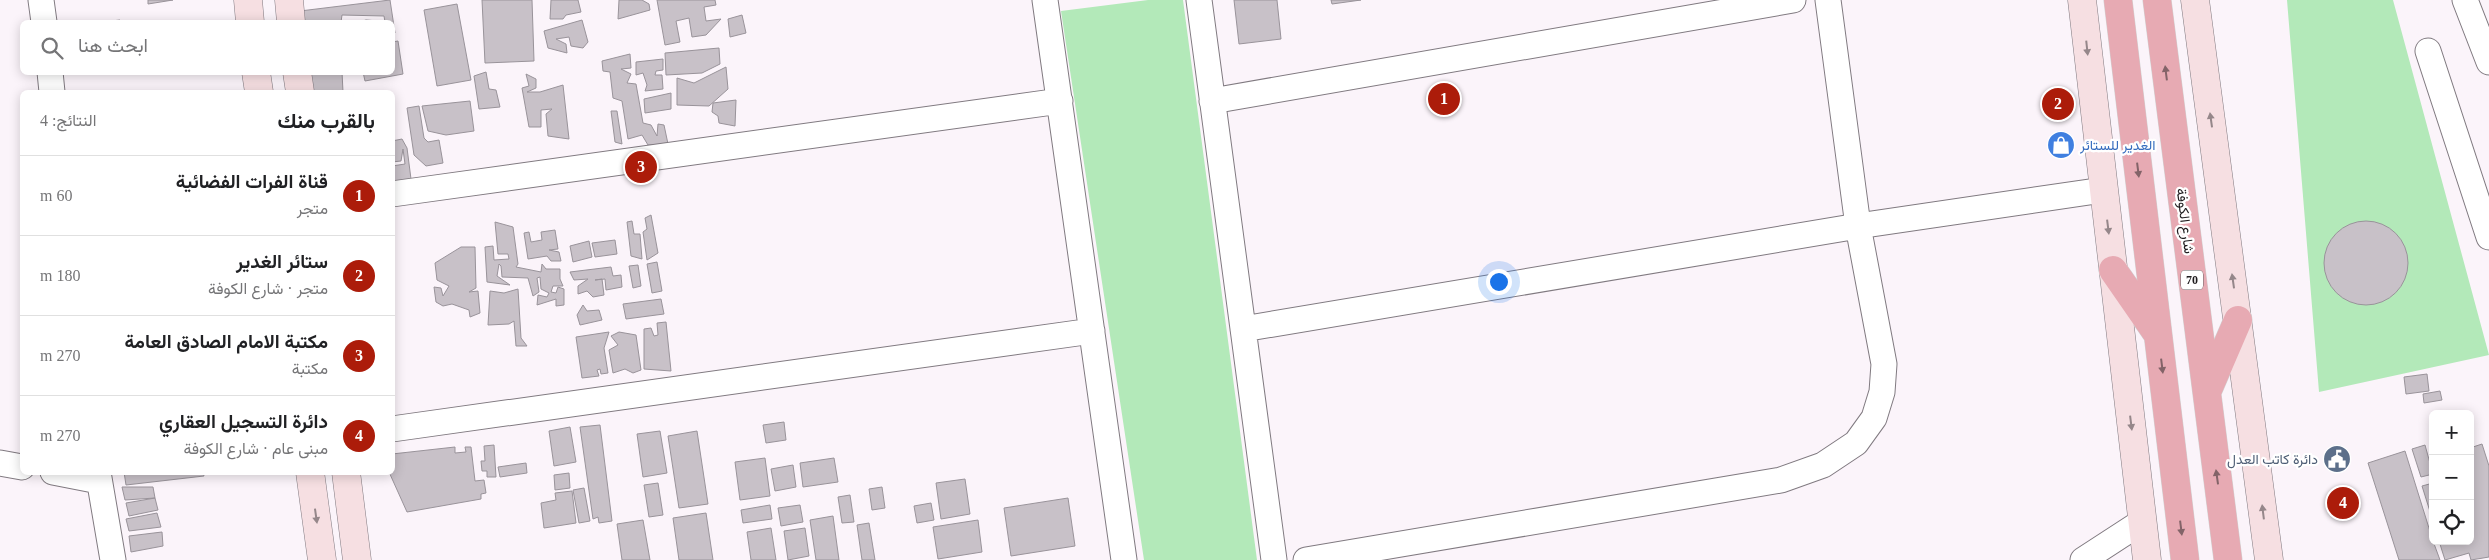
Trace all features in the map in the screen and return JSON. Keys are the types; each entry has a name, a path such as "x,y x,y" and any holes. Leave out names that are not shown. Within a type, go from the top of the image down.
{"highway":[{"path":"2118,0 2185,560"},
{"name":"شارع الكوفة","path":"2157,0 2228,560"},
{"path":"2113,270 2158,334"},
{"path":"2206,394 2238,320"}],"main road":[{"path":"248,0 250,20"},
{"path":"289,0 292,20"},
{"path":"2082,0 2147,560"},
{"path":"2195,0 2269,560"},
{"path":"256,75 259,90"},
{"path":"297,75 300,90"},
{"path":"310,475 322,560"},
{"path":"346,475 357,560"}],"street":[{"path":"41,0 44,20"},
{"path":"1045,0 1124,560"},
{"path":"1199,0 1274,560"},
{"path":"1212,101 1793,0"},
{"path":"1306,560 1781,480 1822,465 1856,443 1874,418 1882,392 1884,364 1858,226 1828,0"},
{"path":"2465,0 2489,62"},
{"path":"2428,51 2489,237"},
{"path":"50,75 52,90"},
{"path":"395,194 1060,101"},
{"path":"1243,329 1858,226 2103,190"},
{"path":"395,428 1092,331"},
{"path":"0,463 20,467"},
{"path":"81,475 99,477 113,560"},
{"path":"2083,560 2143,521"}],"green space":[{"path":"1148,0 1183,0 1257,560 1144,560 1061,11"},
{"path":"2287,0 2393,0 2489,355 2319,392"}],"building":[{"path":"148,0 173,0 148,4"},
{"path":"390,0 393,20 385,20 384,16 342,15 341,20 302,20 300,11"},
{"path":"482,0 532,0 534,61 485,63"},
{"path":"551,0 578,0 581,12 566,15 563,19 550,19"},
{"path":"619,0 642,0 649,4 650,10 618,19"},
{"path":"657,0 715,0 716,5 704,7 706,21 721,19 706,35 692,37 689,18 676,21 680,42 665,45"},
{"path":"1234,0 1277,0 1281,39 1239,44"},
{"path":"1331,0 1361,0 1332,4"},
{"path":"457,4 471,80 437,86 424,10"},
{"path":"742,15 746,33 730,37 728,19"},
{"path":"582,20 588,42 583,48 571,46 569,37 556,39 566,44 567,53 548,48 544,31"},
{"path":"398,41 403,74 365,81 364,75 395,75 395,42"},
{"path":"719,48 720,64 702,73 666,75 665,53"},
{"path":"630,54 631,68 621,69 631,74 627,83 636,84 643,123 651,125 657,136 658,124 664,125 668,144 648,145 642,135 628,139 622,101 613,98 610,72 603,71 602,61"},
{"path":"663,59 663,70 656,71 655,75 662,75 663,89 645,91 647,85 643,73 636,75 636,62"},
{"path":"726,67 728,89 709,106 677,105 677,78 694,83"},
{"path":"486,72 489,89 496,90 500,107 479,109 474,76"},
{"path":"526,74 536,79 536,88 527,92 540,92 563,85 569,139 548,136 546,114 552,109 541,110 541,127 529,127 522,88 529,86"},
{"path":"307,75 342,75 343,90 310,90"},
{"path":"671,93 671,109 645,113 644,99"},
{"path":"736,100 735,126 719,123 718,116 712,112 713,103"},
{"path":"470,101 474,131 446,135 428,131 422,106"},
{"path":"419,106 424,138 428,142 439,140 443,163 426,166 414,155 407,108"},
{"path":"611,111 617,111 622,144 615,142"},
{"path":"402,139 407,148 411,179 395,182 395,166 405,164 403,149 401,161 395,162 395,140"},
{"path":"651,215 658,253 647,260 643,232 647,229 645,218"},
{"path":"632,221 634,234 640,234 642,259 631,256 627,222"},
{"path":"2358,221 2374,221 2390,228 2401,239 2408,255 2405,279 2396,293 2390,298 2374,305 2358,305 2342,298 2331,287 2324,271 2324,255 2331,239 2342,228"},
{"path":"495,222 513,227 518,264 516,267 541,272 542,264 546,269 560,269 560,279 563,286 553,286 551,292 556,293 558,287 564,289 564,305 556,306 556,299 537,305 538,295 547,297 549,293 541,289 540,277 537,278 539,292 533,296 528,278 502,277 499,264 497,276 510,285 487,282 485,247 493,246 494,260 509,259 508,254 498,254"},
{"path":"555,230 558,249 549,250 559,252 561,261 551,261 547,256 528,259 524,233 529,232 531,242 542,240 541,232"},
{"path":"615,240 617,254 595,257 592,243"},
{"path":"589,241 592,257 573,262 570,246"},
{"path":"461,247 475,247 476,288 469,292 478,291 480,313 470,317 469,310 452,304 443,306 436,302 434,287 441,288 443,296 449,286 437,280 435,263"},
{"path":"657,262 662,291 652,293 647,264"},
{"path":"638,265 641,286 633,288 629,266"},
{"path":"611,267 613,276 621,275 622,287 606,290 605,279 602,279 604,295 593,297 587,291 578,294 578,286 588,279 574,280 570,272"},
{"path":"518,289 521,338 527,346 516,346 514,321 509,324 488,325 490,291 504,293"},
{"path":"661,299 664,314 626,319 623,304"},
{"path":"583,305 587,311 599,310 602,320 580,325 577,315"},
{"path":"666,322 671,371 644,369 644,329 651,328 654,336 658,335 657,323"},
{"path":"609,332 604,348 608,373 601,374 600,369 597,370 599,376 582,378 576,337"},
{"path":"619,332 636,335 641,370 633,373 625,369 613,373 609,350 618,345 611,336"},
{"path":"2427,374 2429,391 2406,394 2404,377"},
{"path":"2440,391 2442,400 2424,403 2423,394"},
{"path":"784,422 786,440 766,443 763,425"},
{"path":"600,425 612,521 599,523 598,517 593,519 580,427"},
{"path":"570,427 576,462 554,466 549,431"},
{"path":"660,431 667,473 643,477 637,434"},
{"path":"697,431 708,504 679,508 668,436"},
{"path":"2482,444 2489,466 2489,557 2471,560 2469,553 2445,560 2440,545 2474,545 2474,447"},
{"path":"494,445 496,477 487,477 487,471 482,471 481,461 485,461 484,446"},
{"path":"2425,445 2429,460 2429,475 2421,477 2412,449"},
{"path":"455,447 455,453 466,452 465,447 471,447 475,481 484,480 486,493 481,494 481,499 407,512 390,475 395,475 395,454"},
{"path":"2405,451 2429,528 2429,545 2434,545 2440,560 2399,560 2368,463"},
{"path":"765,458 770,496 740,500 735,462"},
{"path":"834,458 838,482 803,487 800,463"},
{"path":"526,463 527,473 500,477 498,467"},
{"path":"793,465 796,487 775,491 771,469"},
{"path":"569,473 570,488 555,490 554,475"},
{"path":"124,475 204,476 126,485"},
{"path":"965,479 970,514 941,519 936,483"},
{"path":"658,483 663,515 649,517 644,485"},
{"path":"2429,484 2429,508 2422,486"},
{"path":"122,487 153,487 155,498 125,500"},
{"path":"882,487 885,508 872,510 869,489"},
{"path":"584,488 590,521 579,523 573,490"},
{"path":"572,491 576,523 544,528 541,503 556,500 555,493"},
{"path":"850,495 854,522 842,523 838,497"},
{"path":"155,498 158,510 129,516 126,503"},
{"path":"1068,498 1075,546 1011,556 1004,508"},
{"path":"931,503 934,520 917,523 914,506"},
{"path":"770,505 772,519 743,523 741,510"},
{"path":"800,505 803,522 781,526 778,508"},
{"path":"157,513 161,527 129,531 126,519"},
{"path":"706,513 713,560 679,560 673,518"},
{"path":"833,516 839,560 816,560 810,520"},
{"path":"643,520 650,560 622,560 617,524"},
{"path":"978,520 982,552 938,559 933,527"},
{"path":"869,523 875,560 862,560 857,525"},
{"path":"771,528 776,560 751,560 747,532"},
{"path":"805,528 809,556 788,560 784,531"},
{"path":"162,532 163,546 131,552 129,536"}],"place":[{"name":"قناة الفرات الفضائية","path":"1444,99"},
{"name":"ستائر الغدير","path":"2058,104"},
{"name":"الغدير للستائر","path":"2061,145"},
{"name":"مكتبة الامام الصادق العامة","path":"641,167"},
{"name":"دائرة كاتب العدل","path":"2337,459"},
{"name":"دائرة التسجيل العقاري","path":"2343,503"}]}
